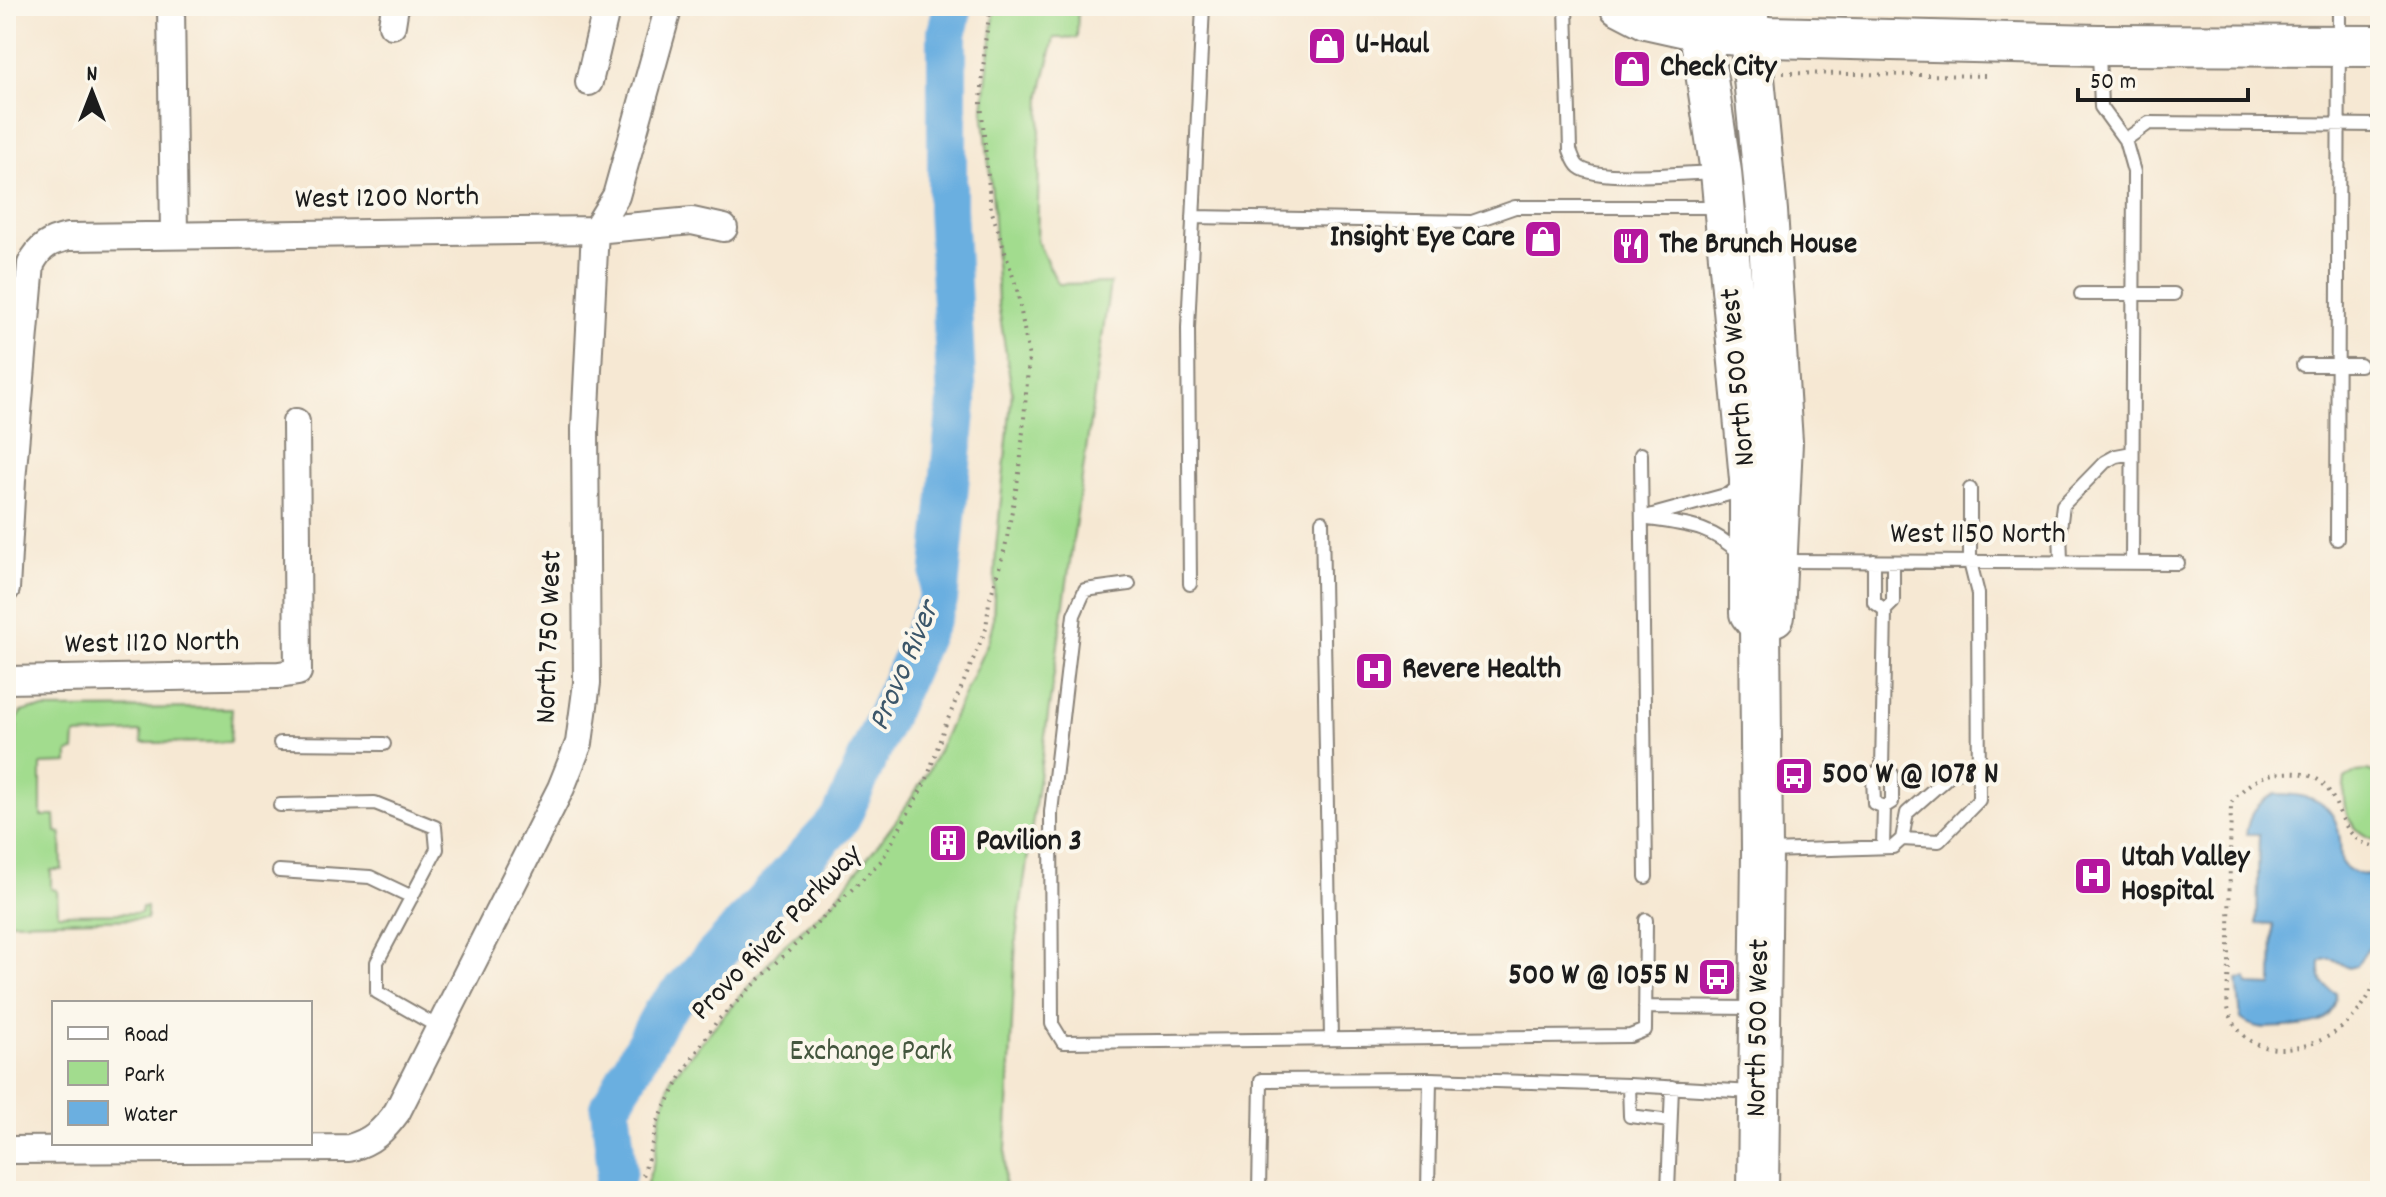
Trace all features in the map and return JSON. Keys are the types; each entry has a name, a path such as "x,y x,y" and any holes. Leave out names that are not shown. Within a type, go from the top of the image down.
{"main road":[{"path":"1618,6 1645,20 1749,21 2099,45 2380,46"},
{"name":"North 500 West","path":"1698,19 1723,189 1750,479 1763,561 1776,614 1760,626 1762,851 1758,1191"},
{"name":"North 500 West","path":"1749,21 1769,235 1782,442 1763,561"}],"street":[{"path":"171,6 174,235"},
{"path":"589,82 607,6"},
{"path":"595,230 616,196 669,6"},
{"name":"West 1200 North","path":"9,480 31,264 51,241 68,237 595,230 692,221 724,228"},
{"name":"North 750 West","path":"6,1150 349,1148 385,1129 397,1112 561,788 579,743 587,683 585,429 595,230"},
{"name":"West 1120 North","path":"6,680 279,675 298,672 296,422"},
{"path":"6,589 9,480"}],"lane":[{"path":"1190,584 1188,328 1203,6"},
{"path":"1566,6 1570,150 1576,165 1588,173 1630,175 1723,189"},
{"path":"2337,539 2339,6"},
{"path":"2099,45 2101,107 2125,140 2134,172 2132,563"},
{"path":"2125,140 2149,123 2380,125"},
{"path":"1193,217 1472,222 1515,207 1723,189"},
{"path":"2081,294 2174,294"},
{"path":"2303,365 2360,365"},
{"path":"2061,562 2063,505 2105,462 2132,453"},
{"path":"1641,454 1646,877"},
{"path":"1643,518 1729,494 1750,479"},
{"path":"1902,839 1939,841 1979,800 1978,594 1970,562 1970,489"},
{"path":"1643,518 1698,527 1763,561"},
{"path":"1322,521 1331,1039"},
{"name":"West 1150 North","path":"1763,561 2178,563"},
{"path":"1874,561 1874,602 1885,610"},
{"path":"1882,769 1885,610 1893,602 1893,562"},
{"path":"1129,584 1085,590 1074,615 1051,812 1052,1024 1063,1042 1630,1036 1645,1030 1646,920"},
{"path":"280,743 384,744"},
{"path":"1882,769 1892,774 1892,802 1884,807"},
{"path":"1882,769 1873,775 1873,795 1874,803 1884,807"},
{"path":"1762,851 1893,847 1902,839 1907,813 1951,774 1978,769"},
{"path":"280,805 375,803 435,827 437,849 377,962 377,992 440,1028"},
{"path":"1883,847 1884,807"},
{"path":"279,871 370,877 412,897"},
{"path":"1645,1007 1761,1008"},
{"path":"1259,1191 1261,1080 1430,1079 1629,1085 1760,1093"},
{"path":"1428,1191 1430,1079"},
{"path":"1629,1085 1630,1116 1670,1121"},
{"path":"1668,1191 1672,1087"}],"path":[{"name":"Provo River Parkway","path":"639,1191 658,1121 684,1071 717,1021 882,860 927,779 943,731 986,629 989,602 1005,548 1020,468 1029,357 1017,289 991,209 981,103 991,6"},
{"path":"2380,847 2359,842 2347,830 2330,791 2318,778 2299,771 2273,773 2239,791 2231,803 2228,1011 2252,1044 2273,1050 2304,1047 2333,1035 2363,1007 2380,966"}],"green space":[{"name":"Exchange Park","path":"995,6 1078,6 1077,38 1054,38 1041,94 1037,241 1058,284 1110,283 1016,938 1004,1191 644,1191 655,1159 661,1114 671,1078 780,949 832,903 899,817 929,770 988,642 993,622 996,548 1012,391 998,304 993,203 983,109"},
{"path":"232,708 230,742 142,743 141,732 75,735 74,751 68,752 68,763 41,764 41,816 55,816 56,832 61,833 62,870 51,870 51,889 57,890 58,914 141,913 142,907 147,907 147,919 6,922 17,720 21,712 32,709"},
{"path":"2367,771 2380,776 2380,841 2369,838 2354,826 2344,800 2345,779 2357,772"}],"water":[{"path":"2275,794 2319,802 2333,816 2343,865 2360,874 2380,871 2380,930 2356,966 2349,968 2332,959 2320,962 2322,980 2336,993 2335,1004 2326,1018 2302,1026 2266,1028 2256,1027 2241,1019 2237,980 2247,979 2248,985 2272,986 2273,925 2257,924 2259,834 2246,834 2255,810"}],"waterway":[{"name":"Provo River","path":"613,1191 617,1169 610,1107 662,1013 841,818 938,600 957,402 947,209 947,33 953,6"}],"place":[{"name":"U-Haul","path":"1327,46"},
{"name":"Check City","path":"1632,69"},
{"name":"Insight Eye Care","path":"1543,239"},
{"name":"The Brunch House","path":"1631,246"},
{"name":"Revere Health","path":"1374,671"},
{"name":"500 W @ 1078 N","path":"1794,776"},
{"name":"Pavilion 3","path":"948,843"},
{"name":"Utah Valley Hospital","path":"2093,876"},
{"name":"500 W @ 1055 N","path":"1717,977"}]}
